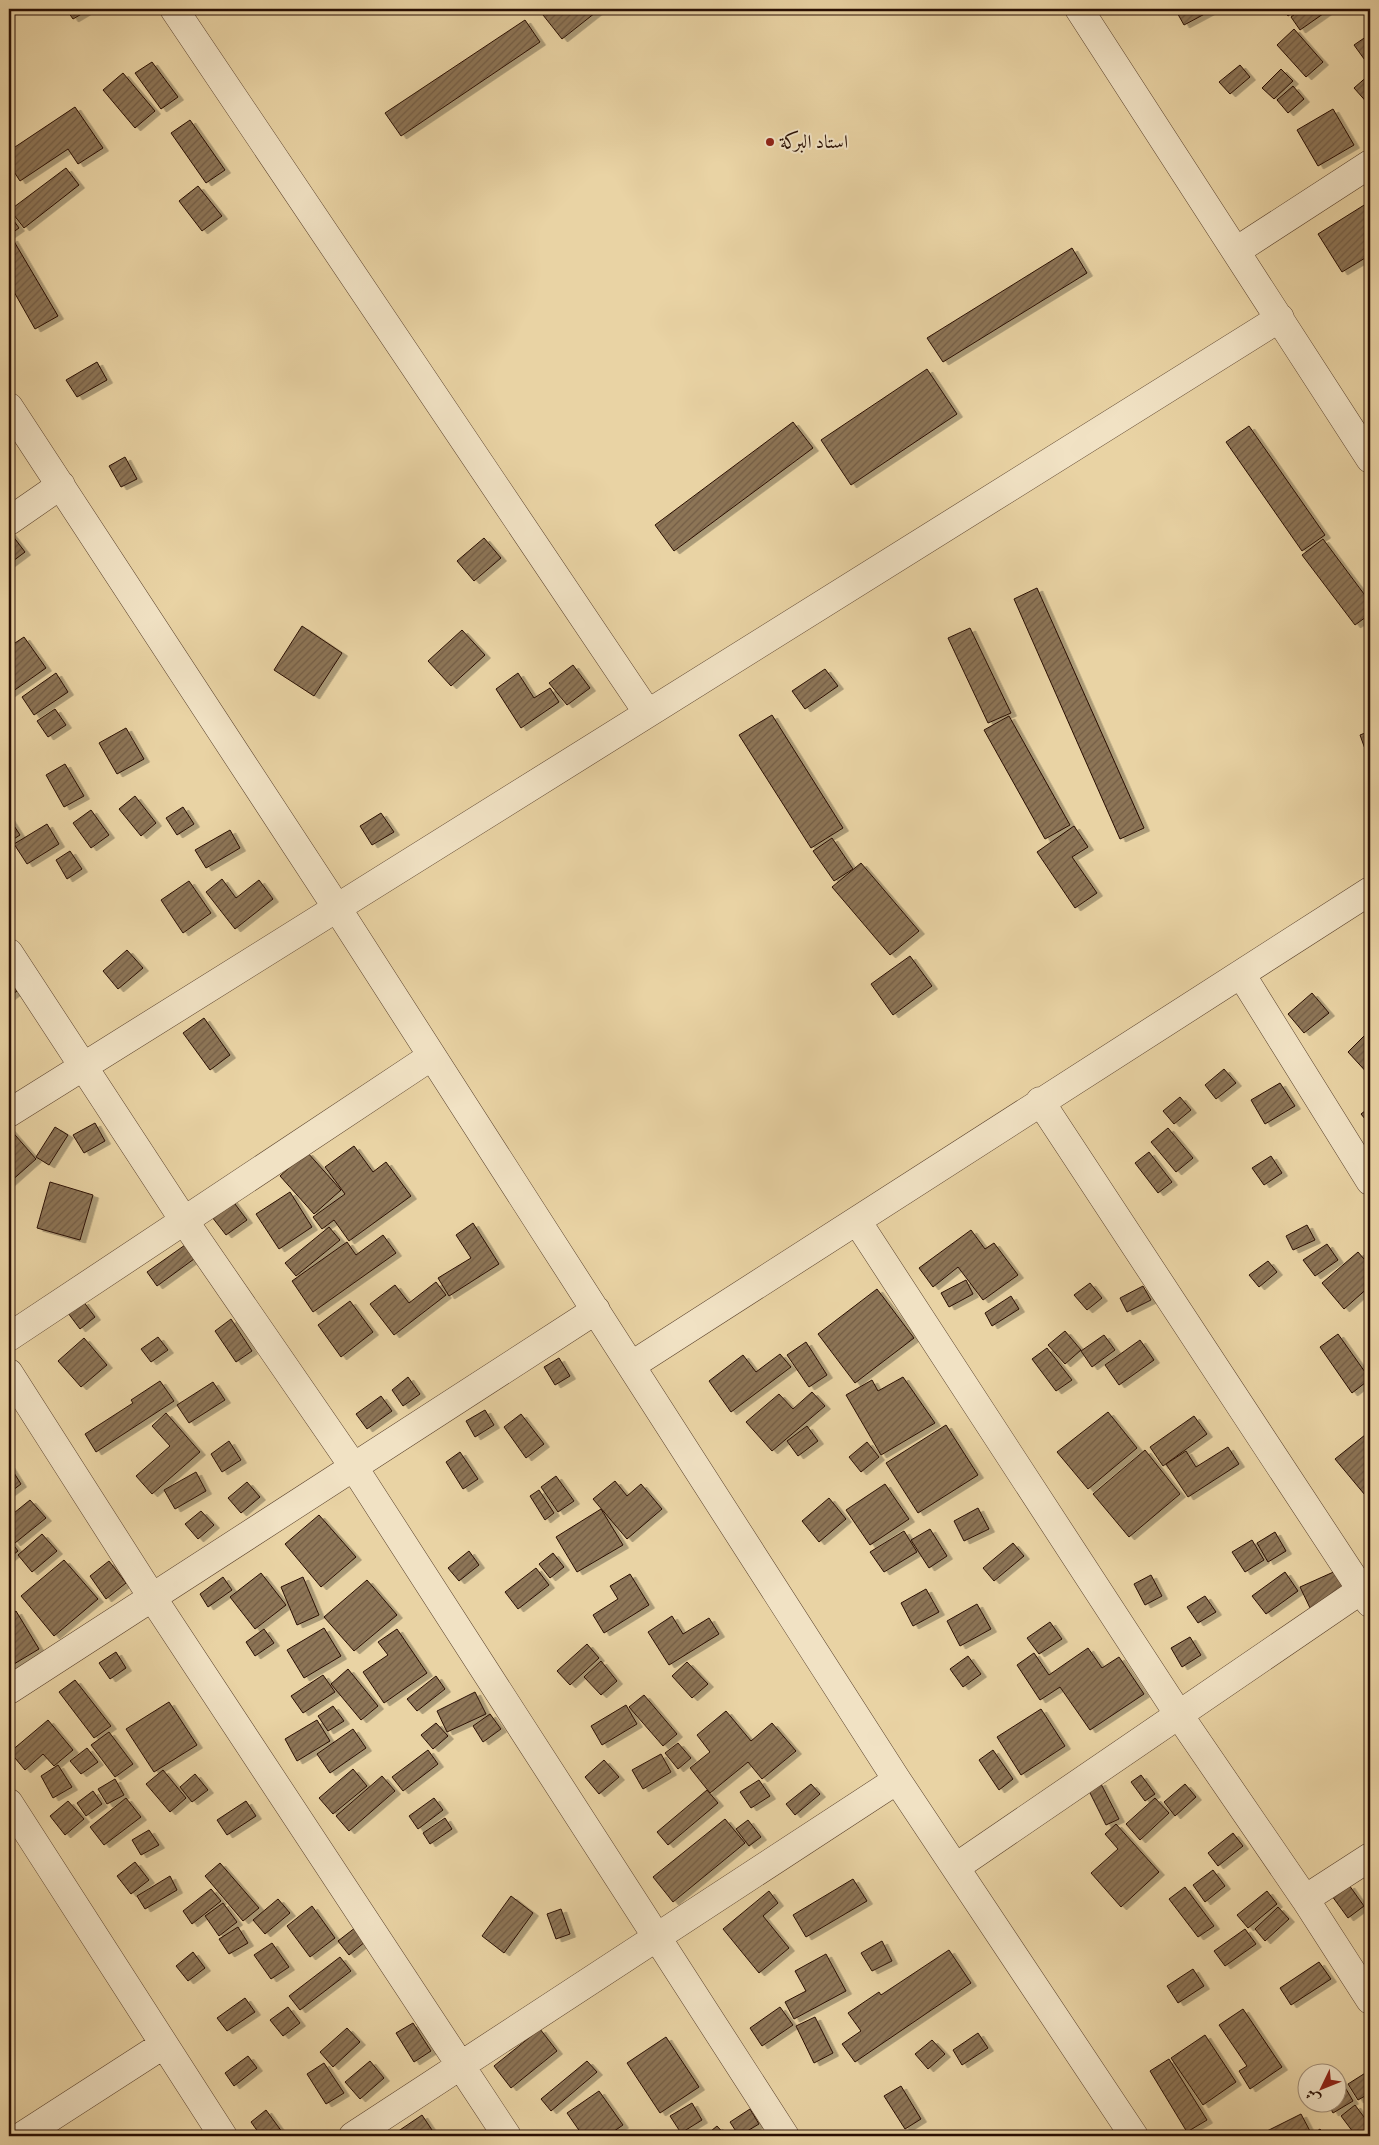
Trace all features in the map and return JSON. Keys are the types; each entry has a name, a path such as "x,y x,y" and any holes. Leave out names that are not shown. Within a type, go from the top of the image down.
{"street":[{"path":"174,9 647,712"},
{"path":"1079,9 1370,459"},
{"path":"1236,251 1370,164"},
{"path":"9,1113 647,712 1280,318"},
{"path":"9,406 337,908 897,1780 1134,2136"},
{"path":"9,521 61,485"},
{"path":"632,1365 1040,1101 1370,891"},
{"path":"9,953 185,1222 353,1466 785,2136"},
{"path":"1241,974 1370,1181"},
{"path":"9,1337 185,1222 432,1056"},
{"path":"956,1867 1179,1715 1367,1592 1040,1101"},
{"path":"857,1220 1179,1715 1304,1898 1370,2000"},
{"path":"9,1690 596,1310"},
{"path":"9,1373 152,1597 507,2136"},
{"path":"353,2136 897,1780"},
{"path":"9,1803 223,2136"},
{"path":"1304,1898 1370,1858"},
{"path":"22,2136 163,2045"}],"building":[{"path":"66,9 90,9 73,19"},
{"path":"551,9 600,9 562,39 543,15"},
{"path":"1175,9 1214,9 1184,25"},
{"path":"1283,9 1298,9 1288,16"},
{"path":"1302,9 1330,9 1300,30 1291,17"},
{"path":"525,20 540,42 401,136 385,113"},
{"path":"1294,29 1323,62 1306,77 1277,45"},
{"path":"1370,34 1370,60 1367,63 1354,45"},
{"path":"152,62 178,97 161,109 135,73"},
{"path":"1240,65 1250,77 1230,94 1219,82"},
{"path":"1281,69 1293,81 1274,99 1262,88"},
{"path":"123,73 155,111 135,128 103,90"},
{"path":"1370,74 1370,106 1354,88"},
{"path":"1293,86 1304,99 1288,113 1277,100"},
{"path":"75,107 103,148 78,164 68,149 20,181 9,164 9,151"},
{"path":"1333,109 1354,145 1318,166 1297,130"},
{"path":"190,120 225,170 206,183 171,133"},
{"path":"66,168 79,185 24,228 10,210"},
{"path":"198,186 222,216 202,231 179,201"},
{"path":"1370,193 1370,255 1342,272 1318,234 1369,202 1365,196"},
{"path":"9,214 19,228 9,235"},
{"path":"12,238 58,316 35,329 9,283 9,240"},
{"path":"1072,248 1087,273 943,362 927,338"},
{"path":"97,362 107,380 77,397 66,380"},
{"path":"927,369 957,414 851,485 821,440"},
{"path":"793,422 813,448 674,551 655,525"},
{"path":"1249,426 1325,535 1302,551 1226,442"},
{"path":"125,457 137,479 121,487 109,466"},
{"path":"9,531 25,552 9,564"},
{"path":"484,538 501,558 474,581 457,561"},
{"path":"1323,539 1370,602 1370,614 1355,625 1302,555"},
{"path":"1037,588 1144,828 1120,839 1014,599"},
{"path":"302,626 342,653 314,696 274,670"},
{"path":"970,628 1011,713 988,723 948,638"},
{"path":"462,630 485,655 451,686 428,661"},
{"path":"24,637 46,668 9,694 9,647"},
{"path":"573,665 590,688 567,705 549,683"},
{"path":"825,669 838,686 805,709 792,691"},
{"path":"56,673 68,692 34,715 22,697"},
{"path":"518,673 534,698 550,688 559,702 521,728 496,689"},
{"path":"55,709 66,725 48,737 37,721"},
{"path":"772,715 843,828 811,848 739,735"},
{"path":"1009,716 1070,825 1045,839 984,730"},
{"path":"126,728 144,759 117,774 99,743"},
{"path":"1370,731 1370,759 1369,760 1360,735"},
{"path":"65,764 84,796 64,807 46,775"},
{"path":"135,796 156,823 141,836 119,809"},
{"path":"183,807 194,824 177,835 166,818"},
{"path":"91,810 109,835 91,848 73,823"},
{"path":"381,813 394,832 372,845 360,826"},
{"path":"9,818 20,835 9,842"},
{"path":"47,824 59,844 27,864 14,844"},
{"path":"1074,826 1088,847 1072,857 1097,893 1075,908 1037,852"},
{"path":"230,830 240,848 206,868 195,850"},
{"path":"832,838 853,869 834,881 813,851"},
{"path":"70,851 82,869 67,879 56,860"},
{"path":"861,863 919,931 890,955 832,887"},
{"path":"222,879 236,898 259,880 273,899 235,929 206,892"},
{"path":"189,881 211,913 183,933 161,900"},
{"path":"127,950 143,968 118,989 103,971"},
{"path":"910,956 932,986 893,1015 871,984"},
{"path":"9,978 17,991 9,997"},
{"path":"1312,993 1329,1013 1304,1033 1288,1014"},
{"path":"204,1018 230,1055 210,1070 183,1033"},
{"path":"1366,1034 1370,1038 1370,1076 1348,1052"},
{"path":"1224,1069 1236,1083 1216,1099 1205,1085"},
{"path":"1280,1083 1295,1106 1265,1124 1251,1100"},
{"path":"1180,1097 1191,1110 1174,1124 1163,1111"},
{"path":"1370,1107 1370,1125 1361,1114"},
{"path":"95,1123 105,1141 84,1153 73,1135"},
{"path":"55,1127 68,1135 49,1165 36,1157"},
{"path":"9,1128 36,1159 9,1183"},
{"path":"1168,1128 1193,1158 1176,1172 1151,1142"},
{"path":"354,1146 373,1172 386,1162 411,1196 349,1241 334,1220 322,1229 313,1217 345,1194 325,1167"},
{"path":"307,1152 341,1190 314,1214 280,1176"},
{"path":"1149,1152 1172,1182 1158,1193 1135,1163"},
{"path":"1271,1156 1282,1173 1264,1185 1252,1168"},
{"path":"50,1182 93,1195 80,1240 37,1228"},
{"path":"226,1192 247,1220 226,1235 205,1208"},
{"path":"290,1192 312,1227 279,1249 256,1214"},
{"path":"473,1223 499,1264 449,1296 438,1278 471,1258 456,1235"},
{"path":"1307,1225 1315,1240 1293,1250 1286,1236"},
{"path":"329,1227 340,1240 296,1276 285,1263"},
{"path":"971,1230 985,1249 994,1243 1018,1275 983,1300 958,1267 933,1287 919,1268"},
{"path":"383,1235 396,1253 313,1312 292,1281 347,1242 356,1255"},
{"path":"1327,1244 1338,1260 1315,1276 1303,1260"},
{"path":"185,1245 194,1259 157,1286 147,1272"},
{"path":"1358,1252 1370,1266 1370,1286 1344,1309 1322,1283"},
{"path":"1268,1261 1277,1272 1259,1287 1249,1275"},
{"path":"966,1280 973,1294 949,1307 941,1293"},
{"path":"436,1282 446,1295 394,1335 370,1304 395,1285 409,1303"},
{"path":"1090,1283 1102,1298 1087,1310 1074,1295"},
{"path":"1143,1286 1151,1300 1127,1312 1120,1298"},
{"path":"877,1289 914,1338 855,1383 818,1334"},
{"path":"1011,1296 1019,1309 992,1326 985,1313"},
{"path":"83,1301 95,1317 80,1329 68,1313"},
{"path":"350,1301 373,1332 341,1357 318,1325"},
{"path":"231,1319 252,1351 236,1362 215,1331"},
{"path":"1065,1331 1081,1350 1065,1364 1048,1345"},
{"path":"1338,1334 1370,1379 1352,1393 1320,1347"},
{"path":"1104,1335 1115,1350 1092,1367 1081,1351"},
{"path":"158,1337 168,1350 151,1362 141,1349"},
{"path":"84,1338 107,1365 81,1387 58,1361"},
{"path":"1140,1340 1154,1360 1119,1385 1105,1365"},
{"path":"806,1342 827,1375 809,1387 787,1355"},
{"path":"1047,1348 1072,1380 1056,1391 1032,1359"},
{"path":"780,1354 791,1367 731,1412 709,1381 743,1355 756,1372"},
{"path":"559,1358 570,1376 555,1385 544,1367"},
{"path":"408,1377 420,1394 403,1406 392,1390"},
{"path":"903,1377 935,1423 881,1455 846,1395 872,1380 878,1391"},
{"path":"160,1381 174,1401 96,1452 85,1434 133,1403 131,1400"},
{"path":"213,1382 225,1400 189,1423 177,1405"},
{"path":"812,1392 825,1406 772,1451 746,1422 779,1394 793,1409"},
{"path":"381,1396 392,1411 367,1429 356,1414"},
{"path":"485,1410 494,1425 475,1437 466,1421"},
{"path":"1108,1412 1137,1448 1088,1489 1057,1452"},
{"path":"166,1413 200,1452 152,1494 136,1476 170,1446 152,1426"},
{"path":"521,1414 544,1444 526,1458 504,1427"},
{"path":"1194,1416 1207,1434 1163,1466 1150,1447"},
{"path":"946,1425 978,1475 918,1513 886,1463"},
{"path":"807,1426 818,1441 798,1456 787,1441"},
{"path":"1365,1435 1370,1441 1370,1501 1335,1459"},
{"path":"229,1441 241,1460 222,1472 211,1454"},
{"path":"867,1442 879,1457 861,1472 849,1457"},
{"path":"1228,1447 1239,1464 1188,1497 1166,1464 1186,1451 1196,1467"},
{"path":"1145,1450 1180,1494 1129,1537 1093,1494"},
{"path":"460,1452 478,1479 463,1489 446,1462"},
{"path":"9,1465 21,1484 9,1493"},
{"path":"196,1472 206,1491 175,1509 164,1490"},
{"path":"556,1476 574,1501 558,1512 541,1487"},
{"path":"615,1481 627,1496 641,1484 662,1509 627,1539 593,1499"},
{"path":"247,1482 260,1497 241,1513 228,1498"},
{"path":"885,1484 909,1519 870,1545 846,1510"},
{"path":"539,1490 554,1513 545,1520 530,1496"},
{"path":"829,1498 846,1519 819,1542 802,1521"},
{"path":"30,1500 46,1518 15,1543 9,1535 9,1517"},
{"path":"978,1508 989,1529 964,1541 954,1521"},
{"path":"601,1509 623,1545 577,1572 556,1537"},
{"path":"201,1511 214,1525 198,1539 185,1524"},
{"path":"319,1515 356,1557 321,1587 285,1544"},
{"path":"930,1529 947,1556 929,1568 911,1540"},
{"path":"904,1531 917,1552 884,1572 870,1552"},
{"path":"1275,1532 1286,1551 1268,1562 1257,1543"},
{"path":"42,1534 57,1551 32,1572 18,1555"},
{"path":"9,1539 18,1551 9,1558"},
{"path":"1252,1540 1264,1560 1245,1572 1232,1552"},
{"path":"1013,1543 1024,1556 994,1581 983,1568"},
{"path":"469,1551 479,1565 459,1581 448,1568"},
{"path":"553,1553 564,1567 550,1578 539,1564"},
{"path":"64,1560 98,1599 54,1636 21,1596"},
{"path":"109,1561 126,1583 106,1599 90,1576"},
{"path":"536,1568 549,1585 518,1609 505,1592"},
{"path":"1338,1570 1349,1595 1312,1612 1300,1587"},
{"path":"1285,1572 1298,1591 1266,1614 1252,1596"},
{"path":"261,1573 286,1605 255,1629 230,1597"},
{"path":"630,1574 649,1605 604,1633 593,1615 618,1599 610,1586"},
{"path":"1151,1575 1162,1596 1145,1605 1134,1584"},
{"path":"223,1577 232,1590 208,1607 200,1594"},
{"path":"303,1577 319,1615 297,1625 281,1587"},
{"path":"367,1580 397,1615 354,1651 324,1617"},
{"path":"926,1589 939,1612 913,1626 901,1603"},
{"path":"1205,1596 1216,1612 1198,1623 1187,1607"},
{"path":"977,1604 991,1629 960,1646 947,1621"},
{"path":"16,1611 39,1649 9,1667 9,1616"},
{"path":"672,1616 683,1634 709,1618 719,1634 669,1665 648,1632"},
{"path":"1050,1622 1062,1639 1039,1654 1027,1638"},
{"path":"324,1628 341,1656 304,1678 287,1650"},
{"path":"264,1629 274,1643 255,1656 246,1642"},
{"path":"397,1629 427,1673 384,1703 363,1672 388,1655 378,1642"},
{"path":"1190,1637 1201,1655 1182,1667 1171,1648"},
{"path":"587,1644 599,1658 570,1685 557,1671"},
{"path":"1088,1648 1102,1668 1119,1657 1144,1694 1090,1730 1060,1687 1040,1700 1017,1665 1034,1653 1049,1675"},
{"path":"116,1652 126,1668 110,1679 99,1663"},
{"path":"968,1656 981,1674 963,1687 950,1669"},
{"path":"601,1661 617,1681 601,1695 584,1677"},
{"path":"687,1662 708,1684 692,1698 672,1676"},
{"path":"348,1669 378,1706 361,1720 331,1684"},
{"path":"323,1675 335,1692 303,1713 291,1696"},
{"path":"436,1676 445,1689 417,1711 407,1699"},
{"path":"75,1680 111,1726 94,1738 59,1692"},
{"path":"475,1692 486,1714 447,1732 437,1711"},
{"path":"644,1695 677,1734 663,1746 629,1707"},
{"path":"169,1702 197,1745 154,1772 126,1729"},
{"path":"626,1705 637,1724 602,1745 591,1726"},
{"path":"333,1706 344,1721 328,1731 318,1716"},
{"path":"1041,1709 1065,1746 1021,1775 997,1737"},
{"path":"726,1711 751,1741 772,1723 796,1751 762,1779 748,1762 710,1793 690,1768 710,1752 697,1735"},
{"path":"490,1714 501,1729 483,1742 473,1726"},
{"path":"48,1720 73,1750 54,1766 43,1754 25,1770 10,1752"},
{"path":"317,1720 330,1741 297,1761 285,1739"},
{"path":"436,1723 448,1736 433,1749 421,1735"},
{"path":"353,1729 366,1748 330,1773 317,1754"},
{"path":"109,1732 133,1764 115,1777 91,1745"},
{"path":"678,1743 691,1758 678,1769 665,1753"},
{"path":"87,1748 98,1762 81,1774 70,1761"},
{"path":"428,1750 438,1764 403,1791 392,1777"},
{"path":"993,1750 1013,1779 999,1790 979,1760"},
{"path":"661,1754 671,1772 643,1789 632,1770"},
{"path":"604,1760 619,1777 599,1794 585,1777"},
{"path":"58,1765 72,1787 53,1798 41,1776"},
{"path":"353,1769 367,1786 333,1814 319,1798"},
{"path":"163,1770 186,1798 170,1812 146,1784"},
{"path":"195,1774 208,1790 192,1802 180,1787"},
{"path":"1141,1775 1155,1794 1145,1801 1131,1782"},
{"path":"382,1776 395,1791 349,1831 336,1816"},
{"path":"115,1779 124,1795 107,1804 98,1789"},
{"path":"759,1780 770,1796 751,1808 740,1792"},
{"path":"1100,1782 1119,1819 1106,1825 1088,1789"},
{"path":"811,1784 820,1794 795,1815 786,1804"},
{"path":"1185,1784 1196,1797 1175,1816 1164,1802"},
{"path":"707,1790 718,1803 668,1845 657,1832"},
{"path":"93,1791 102,1804 86,1816 77,1803"},
{"path":"126,1798 141,1817 104,1845 90,1827"},
{"path":"434,1798 443,1810 418,1829 409,1816"},
{"path":"1155,1798 1169,1813 1140,1840 1126,1824"},
{"path":"68,1801 84,1819 65,1835 50,1816"},
{"path":"246,1801 256,1816 227,1835 217,1820"},
{"path":"445,1818 452,1829 430,1844 423,1833"},
{"path":"725,1819 745,1843 673,1902 653,1877"},
{"path":"748,1820 761,1837 749,1846 736,1829"},
{"path":"1116,1824 1159,1872 1121,1907 1091,1873 1118,1849 1105,1834"},
{"path":"149,1830 159,1845 141,1855 132,1840"},
{"path":"1233,1833 1243,1846 1218,1866 1208,1853"},
{"path":"135,1862 149,1880 131,1894 117,1876"},
{"path":"220,1863 259,1908 243,1921 205,1876"},
{"path":"1213,1870 1225,1886 1205,1902 1193,1885"},
{"path":"170,1876 177,1890 145,1909 137,1896"},
{"path":"853,1879 867,1901 806,1937 793,1915"},
{"path":"1349,1885 1364,1906 1348,1918 1332,1896"},
{"path":"1185,1887 1214,1926 1198,1937 1169,1899"},
{"path":"211,1889 221,1901 192,1924 183,1911"},
{"path":"769,1891 778,1903 763,1916 789,1948 759,1973 723,1929"},
{"path":"1267,1891 1277,1904 1248,1928 1237,1915"},
{"path":"511,1896 533,1913 504,1953 482,1936"},
{"path":"278,1899 290,1913 265,1934 253,1920"},
{"path":"223,1903 237,1922 219,1936 205,1916"},
{"path":"312,1906 335,1938 310,1957 287,1926"},
{"path":"1278,1907 1289,1919 1265,1941 1255,1929"},
{"path":"561,1909 570,1934 556,1939 547,1914"},
{"path":"360,1924 371,1937 349,1955 338,1941"},
{"path":"238,1927 248,1943 229,1954 219,1939"},
{"path":"1245,1929 1256,1944 1225,1966 1214,1951"},
{"path":"882,1941 892,1961 872,1971 861,1953"},
{"path":"272,1943 289,1967 271,1979 254,1955"},
{"path":"949,1950 971,1983 855,2062 842,2044 861,2031 848,2013 879,1992 881,1995"},
{"path":"193,1952 205,1968 188,1981 176,1966"},
{"path":"826,1954 846,1991 794,2019 785,2002 806,1991 795,1971"},
{"path":"340,1957 351,1971 300,2010 289,1996"},
{"path":"1319,1962 1331,1979 1291,2005 1280,1988"},
{"path":"1193,1969 1204,1986 1178,2003 1167,1986"},
{"path":"245,1998 255,2012 227,2031 217,2018"},
{"path":"288,2007 300,2023 283,2036 270,2020"},
{"path":"780,2007 793,2025 762,2046 750,2028"},
{"path":"1243,2009 1282,2067 1250,2089 1239,2071 1247,2066 1219,2025"},
{"path":"815,2017 833,2053 814,2063 796,2026"},
{"path":"413,2023 431,2051 414,2062 396,2033"},
{"path":"347,2028 360,2042 333,2067 320,2052"},
{"path":"540,2029 557,2051 511,2088 494,2066"},
{"path":"978,2033 988,2048 962,2065 953,2050"},
{"path":"1205,2035 1236,2082 1203,2105 1171,2058"},
{"path":"666,2037 699,2087 660,2113 627,2063"},
{"path":"932,2040 945,2054 928,2069 915,2054"},
{"path":"248,2056 257,2068 234,2086 225,2073"},
{"path":"1169,2059 1207,2120 1187,2132 1150,2071"},
{"path":"370,2061 384,2078 360,2099 345,2082"},
{"path":"587,2061 597,2072 551,2111 541,2099"},
{"path":"324,2063 344,2093 326,2104 307,2074"},
{"path":"1370,2070 1370,2093 1358,2100 1348,2084"},
{"path":"901,2086 921,2119 905,2129 884,2096"},
{"path":"1346,2089 1353,2101 1346,2105"},
{"path":"599,2091 623,2125 607,2136 583,2136 567,2113"},
{"path":"692,2103 702,2120 681,2133 670,2116"},
{"path":"1355,2105 1370,2125 1370,2129 1360,2136 1356,2136 1341,2116"},
{"path":"750,2109 759,2124 739,2136 730,2122"},
{"path":"266,2110 285,2136 261,2136 251,2122"},
{"path":"1301,2114 1311,2133 1306,2136 1257,2136"},
{"path":"422,2115 434,2133 430,2136 400,2136 397,2132"},
{"path":"717,2126 726,2136 705,2136"},
{"path":"1320,2129 1325,2136 1310,2136"}],"place":[{"name":"استاد البركة","path":"770,142"}]}
